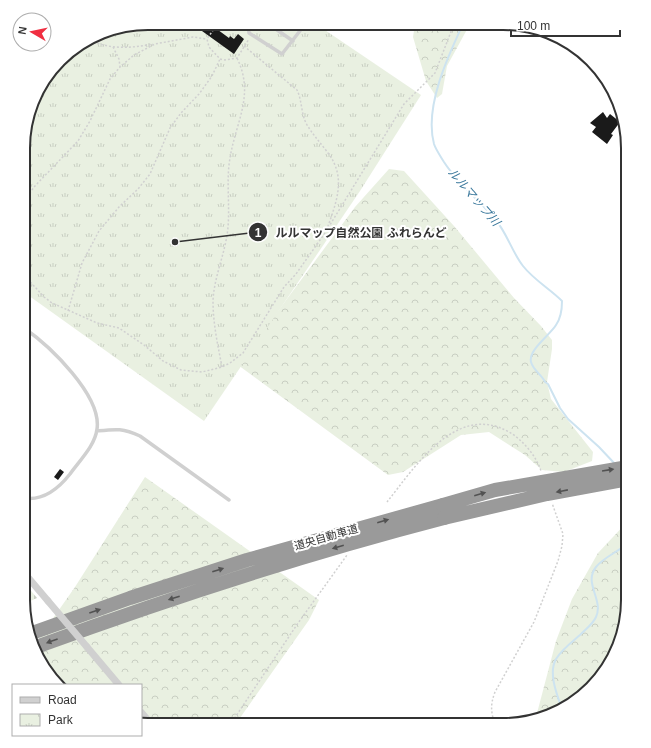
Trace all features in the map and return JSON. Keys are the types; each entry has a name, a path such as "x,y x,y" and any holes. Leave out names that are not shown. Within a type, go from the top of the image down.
{"highway":[{"name":"道央自動車道","path":"39,646 132,611 443,511 495,490 621,468"},
{"name":"道央自動車道","path":"34,632 247,560 443,511 621,480"}],"street":[{"path":"30,580 118,684"}],"lane":[{"path":"249,30 249,32 282,54 301,30"},
{"path":"277,30 292,41"},
{"path":"30,332 56,355 82,386 93,403 97,419 97,431 90,447 62,485 46,495 30,497"},
{"path":"97,431 114,429 126,430 140,436 229,500"}],"path":[{"path":"213,30 207,39 209,48 220,59 225,60 237,58"},
{"path":"30,282 44,297 68,311 97,323 119,328 144,345 162,361 181,370 202,372 222,367 243,353 284,287 296,274 325,233 404,104 435,73 452,30"},
{"path":"237,58 252,34"},
{"path":"95,43 113,47 131,48 193,37 207,39"},
{"path":"30,193 78,141 90,121 110,79 120,67 134,55 155,44"},
{"path":"244,46 298,90 305,121 312,134 336,165 339,182 337,200 325,233"},
{"path":"113,47 119,59 120,67"},
{"path":"222,367 214,324 213,301 216,275 228,228 228,180 230,156 246,90 243,70 237,58"},
{"path":"68,311 82,263 99,231 150,174 170,128 181,112 199,94 212,76 220,59"},
{"path":"387,502 425,454 453,432 480,423 500,427 514,434 525,444 543,475"},
{"path":"493,718 491,702 495,692 534,622 550,584 562,546 563,534 550,497"},
{"path":"235,718 296,626 351,550"}],"green space":[{"path":"148,30 325,30 421,95 360,191 204,421 30,297 30,148 31,133 36,110 54,76 70,59 89,46 110,36 133,31"},
{"path":"414,30 467,30 447,66 442,94 437,98 426,81 413,37"},
{"path":"389,169 404,171 454,226 514,298 541,326 552,340 547,382 551,399 593,452 592,461 564,472 542,470 525,455 489,432 461,435 403,472 388,475 238,365 355,207"},
{"path":"145,477 319,600 309,620 240,718 142,718 142,684 66,684 59,678 42,652 37,641 75,587"},
{"path":"621,528 621,608 615,638 597,672 581,689 555,706 537,713 556,641 572,599 598,553"},
{"path":"30,590 37,598 30,601"}],"building":[{"path":"218,30 229,38 230,36 234,39 238,34 244,39 234,54 202,31"},
{"path":"603,112 607,118 610,114 618,120 619,124 611,134 613,135 607,144 592,132 596,127 590,123"},
{"path":"60,469 64,472 58,480 54,477"}],"waterway":[{"name":"ルルマップ川","path":"460,30 439,82 435,98 432,114 434,144 444,162 456,178 499,224 523,266 532,276 562,301 561,314 558,322 536,348 531,357 531,362 548,384 560,408 568,419 599,447 615,464"},
{"name":"ルルマップ川","path":"560,703 553,677 556,659 561,652 593,622 596,617 598,604 592,585 593,573 596,567 603,560 621,548"}],"place":[{"name":"ルルマップ自然公園 ふれらんど","path":"175,242"}]}
